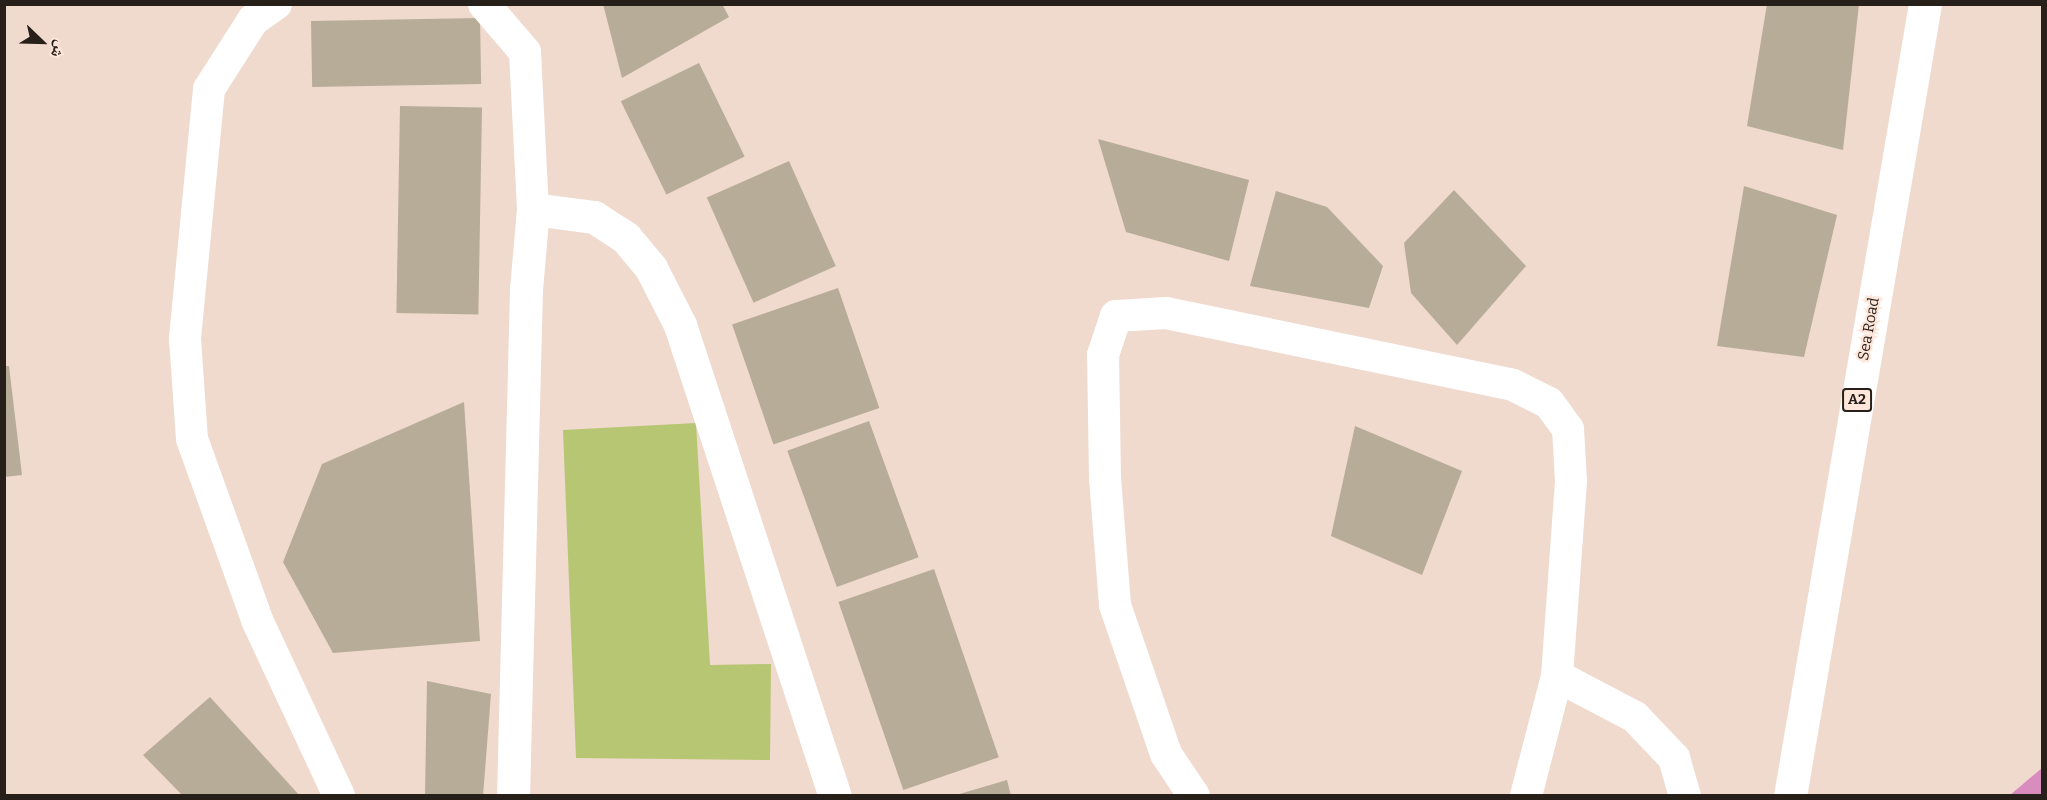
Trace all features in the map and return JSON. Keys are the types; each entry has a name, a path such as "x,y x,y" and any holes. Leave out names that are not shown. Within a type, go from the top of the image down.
{"street":[{"path":"276,4 254,20 209,89 185,339 192,439 257,620 339,795"},
{"path":"484,4 525,52 533,209 526,289 513,795"},
{"name":"Sea Road","path":"1790,795 1925,4"},
{"path":"533,209 594,217 626,238 651,268 680,325 835,795"},
{"path":"1194,795 1166,754 1115,605 1105,478 1103,355 1116,316 1166,313 1513,385 1549,403 1568,429 1571,481 1557,676 1526,795"},
{"path":"1557,676 1635,717 1674,758 1685,795"}],"green space":[{"path":"696,423 710,665 771,664 770,760 576,758 563,430"}],"shaded area":[{"path":"2042,768 2042,795 2010,795"}],"building":[{"path":"603,4 722,4 729,17 622,78"},
{"path":"1767,4 1859,4 1843,150 1747,126"},
{"path":"480,18 481,84 312,87 311,21"},
{"path":"699,63 745,156 666,195 621,101"},
{"path":"400,106 482,107 478,314 396,313"},
{"path":"1098,139 1249,180 1229,261 1126,232"},
{"path":"789,161 836,266 754,303 707,198"},
{"path":"1744,186 1837,215 1804,357 1717,346"},
{"path":"1454,190 1526,266 1457,345 1411,293 1404,243"},
{"path":"1276,191 1327,207 1383,266 1369,308 1250,286"},
{"path":"838,288 879,408 773,445 732,324"},
{"path":"4,366 9,366 22,475 4,477"},
{"path":"464,402 480,641 333,653 283,562 322,464"},
{"path":"869,421 919,557 837,587 787,451"},
{"path":"1355,426 1462,471 1422,575 1331,536"},
{"path":"934,569 999,757 903,790 839,602"},
{"path":"427,681 491,694 483,796 425,796"},
{"path":"210,697 300,796 183,796 143,755"},
{"path":"1007,780 1011,796 956,796 956,795"}]}
